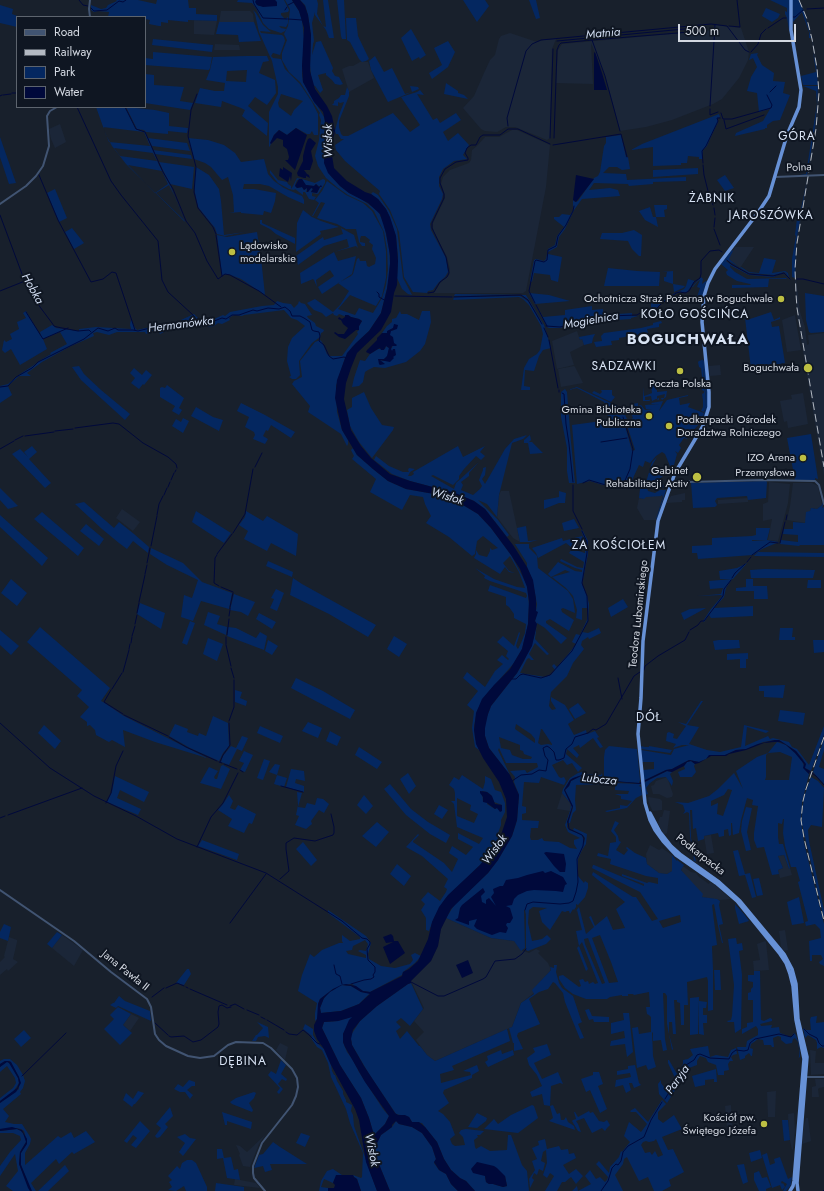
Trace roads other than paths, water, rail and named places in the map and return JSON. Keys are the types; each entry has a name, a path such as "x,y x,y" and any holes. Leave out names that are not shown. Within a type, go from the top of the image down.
{"highway":[{"name":"Teodora Lubomirskiego","path":"644,797 638,734 643,640 657,531 661,511 671,483 682,459 703,426 709,407 709,392 702,322 702,308 706,289 715,269 766,202 787,135 799,107 801,96 792,30 791,0"},
{"name":"Podkarpacka","path":"644,797 650,820 662,841 682,860 713,881 733,898 760,929 786,964 793,986 795,1018 804,1054 804,1077"},
{"name":"Podkarpacka","path":"644,797 650,815 668,843 681,855 719,882 739,900 784,954 791,967 796,987 799,1023 806,1053 799,1145 798,1190"},
{"path":"713,881 719,882"},
{"path":"733,898 734,896 739,900"},
{"path":"760,929 764,932 765,931"},
{"path":"786,964 787,962 791,967"},
{"path":"795,1018 798,1024 799,1023"},
{"path":"798,1032 800,1031 803,1038"},
{"name":"Podkarpacka","path":"791,1189 794,1181 799,1145"},
{"path":"791,1189 798,1190"}],"street":[{"path":"90,0 90,16"},
{"path":"0,204 26,186 43,166 49,146 47,116 50,111 55,108"},
{"name":"Polna","path":"775,177 824,175"},
{"name":"Przemysłowa","path":"671,483 762,480 815,481 819,485 824,504"},
{"name":"Jana Pawła II","path":"0,890 74,941 148,1000 151,1007 155,1034 166,1046 184,1055 197,1058 214,1056 228,1045 236,1042 262,1043 271,1048 294,1072 298,1083 296,1096 278,1123 262,1143 253,1166 254,1178 265,1191"},
{"path":"804,1077 824,1077"}],"water":[{"path":"256,0 275,0 277,2 277,6 263,7 257,5 255,2"},
{"name":"Wisłok","path":"292,0 300,0 305,6 308,15 311,35 310,71 315,89 332,116 335,131 331,149 334,168 347,181 378,199 390,217 396,236 398,261 397,285 391,312 381,330 357,353 346,383 344,399 351,430 371,458 390,474 455,493 474,501 485,509 513,545 527,567 533,580 536,611 538,612 535,621 537,624 532,646 517,673 491,706 485,728 485,736 489,748 510,775 519,795 517,820 512,836 498,860 488,873 451,909 441,929 438,946 431,961 411,981 411,983 377,1006 360,1021 353,1030 351,1039 352,1045 364,1066 395,1113 398,1115 405,1115 409,1117 412,1122 419,1122 425,1127 437,1142 444,1159 451,1170 466,1181 475,1191 458,1191 451,1184 446,1174 439,1170 434,1162 436,1159 432,1147 422,1133 412,1127 399,1124 396,1121 392,1127 381,1135 374,1149 390,1191 377,1191 366,1162 359,1120 355,1109 324,1049 317,1039 314,1031 314,1025 317,1019 318,1004 320,999 333,989 341,985 346,984 356,986 363,991 370,992 402,976 403,972 418,961 428,939 432,922 439,907 448,895 480,865 501,835 507,817 506,799 499,782 483,758 476,744 474,730 476,713 482,699 510,669 522,649 528,624 529,601 527,587 520,569 511,555 491,528 478,514 458,502 444,498 440,495 406,489 388,481 357,455 342,430 335,398 337,380 347,353 369,331 381,313 387,289 390,255 386,233 380,214 368,203 349,193 340,186 328,173 324,163 326,134 325,121 323,112 314,102 303,82 302,66 304,28 299,11","holes":["342,985 351,986 361,992 370,994 359,1004 354,1006 341,1011 321,1013 320,1008 324,998 330,992","352,1017 349,1020 343,1034 343,1042 365,1082 389,1116 385,1124 374,1135 361,1098 340,1065 322,1028 324,1022 338,1021"]},
{"path":"595,52 602,73 607,90 594,90"},
{"path":"296,128 307,135 295,170 285,160 288,160 289,157 287,149 283,146 283,140 277,138 271,144 270,143 274,135 279,130 287,135"},
{"path":"310,138 316,143 311,151 313,161 310,170 304,170 310,178 306,176 306,178 304,178 298,176 297,173 303,161 306,144"},
{"path":"283,167 292,173 291,181 290,176 288,182 279,176 280,168 283,170"},
{"path":"576,175 594,179 576,202 573,200"},
{"path":"299,179 302,179 306,185 314,186 316,184 319,187 321,185 322,187 320,187 317,193 311,192 313,189 311,188 307,192 307,188 304,190 302,187 297,188 295,186"},
{"path":"345,315 362,321 359,326 359,330 356,330 345,339 334,333 344,334 348,328 341,320 338,319 339,317 342,319"},
{"path":"394,324 398,325 397,329 391,331 390,335 393,337 394,343 397,345 392,346 391,349 392,351 395,349 396,355 390,362 380,360 385,364 380,365 378,359 384,359 387,356 389,348 386,346 384,350 381,350 380,348 370,354 366,352 382,333 387,333 387,331 393,328"},
{"path":"779,740 796,751 806,764 805,768 810,771 809,774 803,768 804,764 795,753 780,742 764,743 726,756 711,756 706,759 709,755 725,755 736,750 746,749 758,744"},
{"path":"705,759 699,763 695,764 691,761 687,762 684,766 672,772 667,771 640,784 588,780 581,776 571,781 565,790 573,806 568,823 567,822 572,807 564,790 573,778 582,775 588,779 639,783 689,760 699,762"},
{"path":"480,791 487,792 492,796 495,804 502,805 502,811 500,812 497,808 495,809 483,802 483,797"},
{"path":"544,853 564,854 566,864 565,872 560,872 554,866"},
{"path":"543,871 545,873 551,871 563,877 567,884 565,885 563,892 534,890 518,895 514,899 512,905 506,906 510,908 513,918 510,923 507,923 506,925 508,928 506,933 500,932 492,935 477,929 474,926 477,919 469,921 469,925 455,920 458,918 462,905 483,888 485,892 481,896 482,902 486,904 486,900 489,898 496,906 491,897 494,893 493,889 503,886 506,880"},
{"path":"391,934 394,941 398,941 405,953 390,964 383,947 393,942 386,943 383,937"},
{"path":"468,960 473,973 462,978 456,965"},
{"path":"5,1061 11,1062 21,1083 16,1092 0,1103 0,1101 17,1088 19,1083 18,1078 9,1063 7,1062 0,1067 0,1064"},
{"path":"12,1127 22,1130 27,1139 27,1144 21,1153 21,1165 32,1191 28,1188 19,1164 20,1152 26,1142 23,1133 17,1129 0,1131 0,1129"},
{"path":"477,1162 497,1168 505,1176 507,1186 503,1187 489,1184 486,1182 485,1176 473,1173 471,1169"},
{"path":"336,1175 353,1175 357,1179 361,1191 328,1191 328,1188 334,1188 335,1185 333,1183"}],"waterway":[{"path":"79,0 83,5 88,6"},
{"path":"91,8 94,11 107,10 119,1 123,2 126,0"},
{"path":"253,0 263,18 287,19"},
{"path":"729,26 740,27 737,0"},
{"path":"288,5 294,2"},
{"name":"Matnia","path":"807,9 824,8"},
{"name":"Matnia","path":"793,17 803,10"},
{"name":"Matnia","path":"768,28 783,18 786,18"},
{"path":"288,19 302,20"},
{"name":"Matnia","path":"508,126 507,118 526,51 532,44 541,40 711,24 727,26 745,50 749,52"},
{"path":"710,106 715,25"},
{"name":"Matnia","path":"557,41 695,28"},
{"name":"Matnia","path":"751,52 758,44 761,34 766,29"},
{"path":"554,138 557,50 561,43 690,32"},
{"path":"592,40 605,76 620,131"},
{"path":"550,138 553,49"},
{"path":"770,92 776,86"},
{"path":"3,95 11,94"},
{"path":"197,94 191,110 188,136 196,167 194,192 198,208 213,227 216,234"},
{"path":"721,113 723,119 732,119 771,108 772,105 767,95"},
{"path":"77,108 111,181 158,241 162,280 168,292 193,315 199,324"},
{"path":"126,108 136,129 145,132 163,172 173,189 186,221 195,233 207,261 218,279 225,274 230,275 259,291 281,307"},
{"path":"710,109 710,115 718,112"},
{"path":"724,120 726,129 764,115"},
{"path":"703,163 702,151 718,121 717,118 720,118"},
{"name":"Matnia","path":"428,293 434,292 440,282 447,277 449,273 446,257 432,228 432,223 444,198 440,178 445,169 456,162 468,160 465,153 467,148 471,145 476,145 480,137 483,135 500,135 508,129 518,129 550,144"},
{"path":"553,145 621,134 627,157"},
{"path":"703,165 708,191"},
{"path":"39,175 58,220 91,282 103,279 112,272 116,273 135,330"},
{"path":"709,194 711,200"},
{"path":"535,303 529,291 535,261 544,262 547,260 548,250 556,246 558,236 566,225 574,206"},
{"path":"714,208 715,215"},
{"name":"Hobka","path":"0,215 25,282 40,307 54,326 78,331 89,330 91,332"},
{"path":"714,227 715,218"},
{"path":"714,229 720,245"},
{"path":"216,235 222,276"},
{"name":"Mogielnica","path":"546,326 560,327 609,316 637,315 645,310 656,309 676,293 685,293 689,291 694,282 700,278 701,261 710,251 719,250 722,252"},
{"name":"Mogielnica","path":"727,260 731,264 749,274 773,276 784,273 790,279"},
{"name":"Mogielnica","path":"797,279 824,284"},
{"path":"0,291 25,281"},
{"path":"377,292 379,297 386,301"},
{"name":"Mogielnica","path":"454,297 521,295 528,300 542,324"},
{"name":"Mogielnica","path":"395,296 452,297"},
{"name":"Mogielnica","path":"536,305 547,326"},
{"name":"Hermanówka","path":"0,387 8,386 16,377 32,368 38,362 84,339 98,328 108,331 115,328 118,330 138,331 162,325 172,329 176,326 178,327 189,323 209,323 222,318 226,319 232,315 239,315 253,310 257,311 268,308 279,309 285,307 290,311 292,316 300,316 304,318 310,322 312,330 319,332 319,341 324,345 329,356 333,359 344,357 347,358"},
{"path":"26,312 43,339 68,328"},
{"name":"Mogielnica","path":"544,328 548,337"},
{"name":"Mogielnica","path":"549,340 558,388"},
{"name":"Mogielnica","path":"562,393 564,394 573,482"},
{"path":"583,483 589,480 609,486 623,485 630,469 633,449 623,417"},
{"path":"75,428 113,423 119,424 143,443 168,457 176,464 177,468"},
{"path":"55,431 73,429"},
{"path":"25,436 54,432"},
{"path":"15,440 23,436"},
{"path":"601,442 627,438"},
{"path":"0,449 14,441"},
{"path":"255,467 262,453"},
{"path":"233,533 245,514 253,469"},
{"path":"171,480 174,473"},
{"path":"168,487 170,482"},
{"name":"Mogielnica","path":"573,485 573,511 582,529"},
{"path":"164,495 167,488"},
{"path":"157,515 159,504 163,496"},
{"path":"786,520 787,515"},
{"path":"151,546 157,516"},
{"path":"780,543 785,522"},
{"name":"Mogielnica","path":"511,679 516,679 523,674 541,678 550,675 572,651 588,621 587,596 582,583 587,553 587,542 582,531"},
{"path":"217,554 232,534"},
{"path":"752,555 770,542 778,543"},
{"path":"147,563 150,548"},
{"path":"217,555 215,558 214,583 219,586"},
{"path":"747,562 751,557"},
{"path":"732,578 735,573 745,564"},
{"path":"145,574 147,565"},
{"path":"139,602 145,575"},
{"path":"690,630 701,621 704,621 723,596 724,589 731,580"},
{"path":"221,587 233,592"},
{"path":"230,607 233,593"},
{"path":"137,613 139,603"},
{"path":"229,616 230,610"},
{"path":"135,624 137,615"},
{"path":"227,635 229,619"},
{"path":"132,636 135,626"},
{"path":"644,670 645,666 658,656 685,640 689,632"},
{"path":"131,643 132,637"},
{"path":"226,637 226,644"},
{"path":"129,649 130,644"},
{"path":"226,645 231,666"},
{"path":"123,672 129,650"},
{"path":"231,668 234,678"},
{"path":"512,781 521,775 532,774 539,770 546,771 548,760 545,756 543,748 547,746 550,748 554,752 556,760 559,760 564,758 566,749 572,744 575,737 588,733 593,729 596,730 606,724 634,676 640,672"},
{"path":"112,689 122,673"},
{"path":"618,678 622,699"},
{"path":"229,721 234,707 234,680"},
{"path":"111,690 104,702 123,714"},
{"path":"124,715 168,736"},
{"path":"0,723 50,768 94,796 136,816 177,839 266,873 342,921 362,938 367,939 370,942 367,949 368,960 375,967 374,977 351,984"},
{"path":"220,762 230,745 229,723"},
{"path":"169,737 186,747 217,761"},
{"path":"106,803 111,793 116,766 123,751"},
{"path":"224,764 237,769"},
{"name":"Lubcza","path":"810,772 824,785"},
{"path":"197,847 211,817 223,803 238,773"},
{"path":"281,786 303,792"},
{"path":"8,815 82,788"},
{"path":"280,879 289,871 286,843 294,838 315,841 333,835 334,827 331,814"},
{"path":"0,818 5,816"},
{"name":"Lubcza","path":"525,910 527,904 533,902 560,904 573,901 578,882 577,859 583,846 584,838 582,835 569,829 568,822"},
{"path":"230,923 266,874"},
{"name":"Lubcza","path":"411,982 438,996 444,996 486,977 495,961 515,959 526,949"},
{"path":"334,965 336,974 340,976 342,984"},
{"path":"166,988 177,983 184,986"},
{"path":"152,997 164,988"},
{"path":"190,989 227,1005"},
{"path":"230,1006 235,1004 244,1009"},
{"path":"169,1036 184,1036 193,1042 201,1040 218,1027 219,1006 222,1005 227,1008 231,1007"},
{"path":"247,1010 259,1015"},
{"path":"261,1017 265,1019"},
{"path":"267,1020 284,1030"},
{"path":"155,1023 168,1035"},
{"name":"Paryja","path":"804,1029 809,1034 817,1038 819,1043 824,1046"},
{"path":"286,1032 297,1035 303,1030 320,1044"},
{"path":"22,1076 66,1033"},
{"name":"Paryja","path":"665,1099 686,1065 694,1060 697,1055 700,1054 710,1058 729,1059 732,1053 736,1050 748,1050 750,1043 755,1039 779,1034 791,1037 794,1034"},
{"name":"Paryja","path":"601,1191 608,1181 612,1168 616,1164 618,1165 621,1161 623,1152 628,1146 644,1137 651,1120 662,1102"}],"railway":[{"path":"799,0 807,19 812,39 817,68 819,93 816,129 797,243 795,269 796,294 797,308 824,467"},
{"path":"824,737 806,789 801,820 824,921"}],"place":[{"name":"Lądowisko modelarskie","path":"232,252"},
{"name":"Ochotnicza Straż Pożarna w Boguchwale","path":"781,299"},
{"name":"Boguchwała","path":"808,368"},
{"name":"Poczta Polska","path":"680,371"},
{"name":"Gmina Biblioteka Publiczna","path":"649,416"},
{"name":"Podkarpacki Ośrodek Doradztwa Rolniczego","path":"669,426"},
{"name":"IZO Arena","path":"803,458"},
{"name":"Gabinet Rehabilitacji Activ","path":"697,477"},
{"name":"Kościół pw. Świętego Józefa","path":"764,1124"}],"district":[{"name":"GÓRA","path":"797,137"},
{"name":"ŻABNIK","path":"712,199"},
{"name":"JAROSZÓWKA","path":"771,216"},
{"name":"KOŁO GOŚCIŃCA","path":"695,315"},
{"name":"BOGUCHWAŁA","path":"688,340"},
{"name":"SADZAWKI","path":"624,367"},
{"name":"ZA KOŚCIOŁEM","path":"619,546"},
{"name":"DÓŁ","path":"649,718"},
{"name":"DĘBINA","path":"243,1062"}]}
